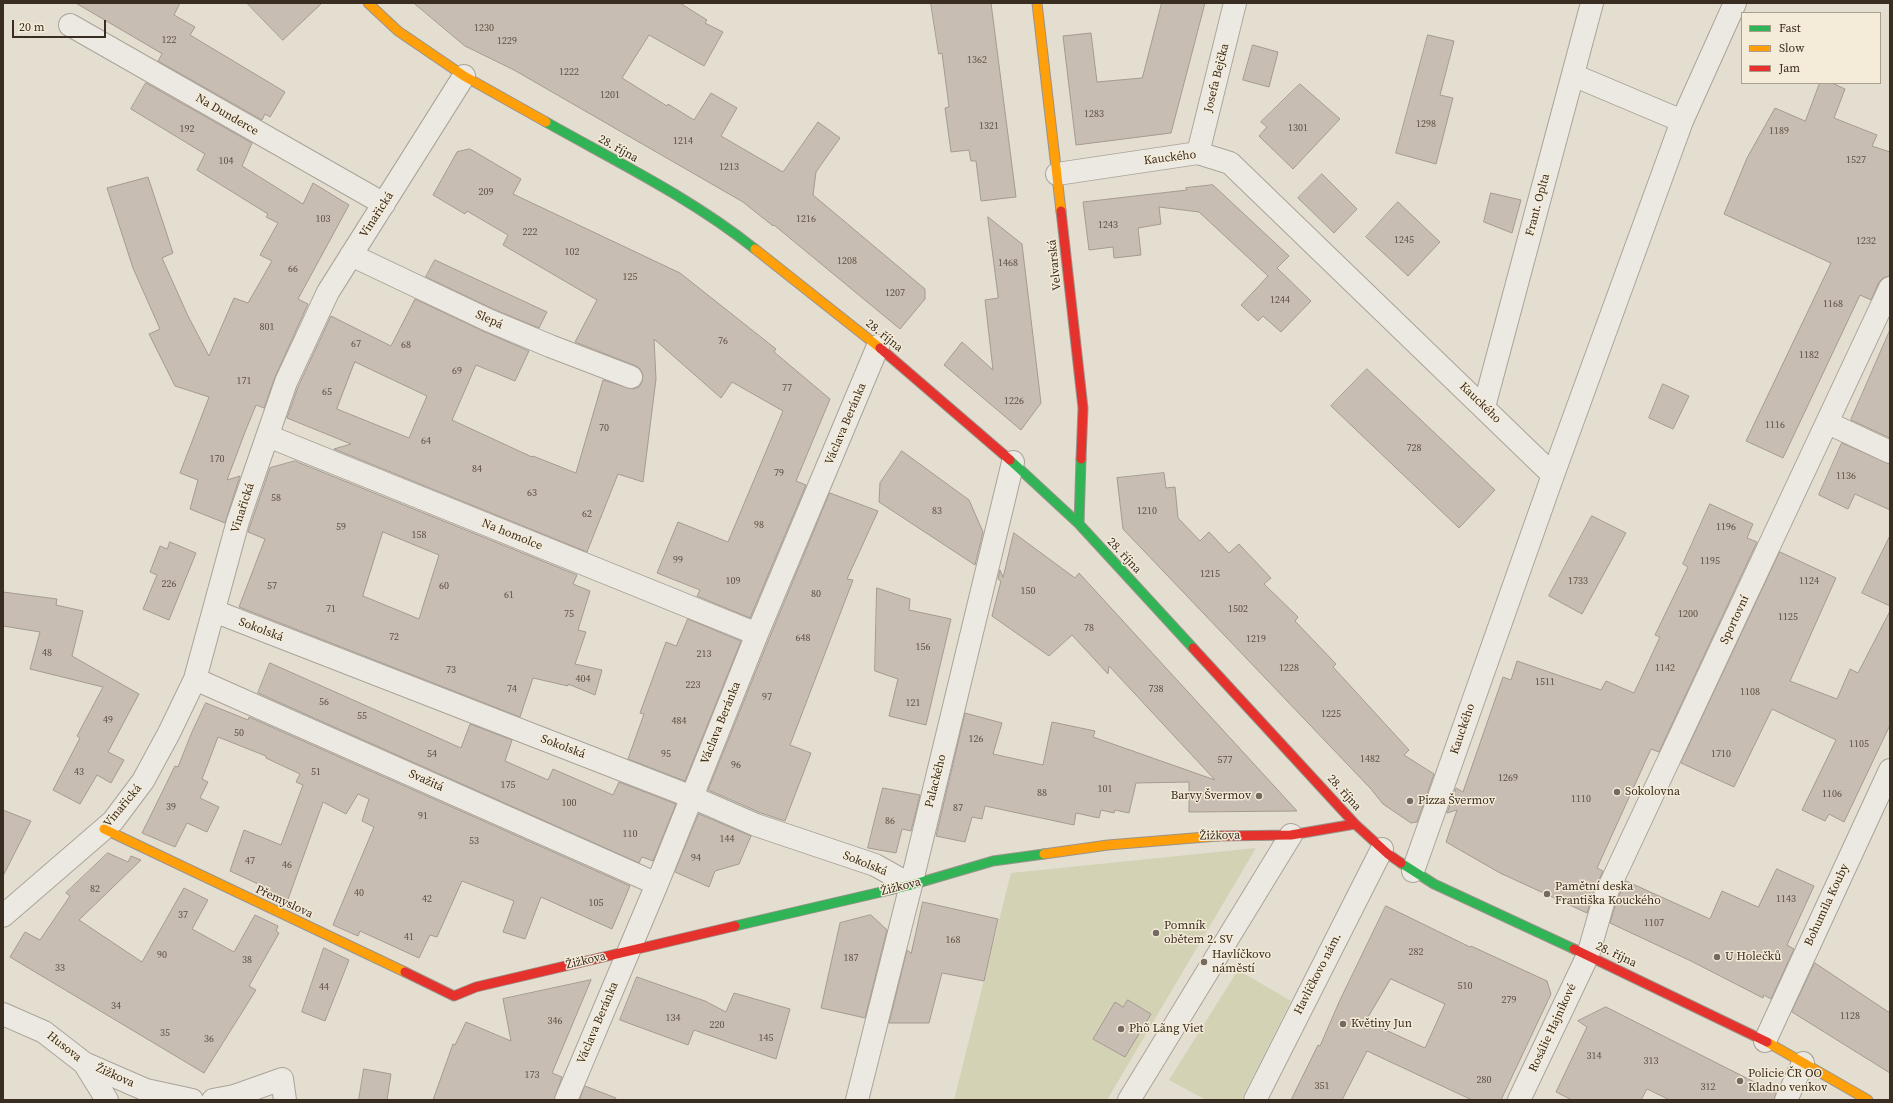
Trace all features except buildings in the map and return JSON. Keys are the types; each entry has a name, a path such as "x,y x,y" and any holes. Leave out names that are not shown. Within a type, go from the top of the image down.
{"main road":[{"name":"28. října","path":"368,3 398,31 464,76 659,185 724,225 878,346 1012,462 1079,524 1356,824 1382,849 1413,872 1434,884 1588,955 1765,1041 1868,1100"},
{"name":"Velvarská","path":"1037,3 1083,408 1079,524"},
{"name":"Žižkova","path":"454,996 476,987 911,885 993,861 1101,846 1202,836 1291,835 1356,824"},
{"name":"Přemyslova","path":"104,829 454,996"}],"street":[{"name":"Josefa Bejčka","path":"1198,153 1235,3"},
{"name":"Frant. Oplta","path":"1484,407 1592,3"},
{"path":"1553,475 1682,121 1735,3"},
{"name":"Na Dunderce","path":"70,25 384,204"},
{"path":"1573,75 1682,121"},
{"name":"Vinařická","path":"3,916 113,821 143,781 169,733 194,679 238,521 286,382 310,328 328,292 464,76"},
{"name":"Kauckého","path":"1057,174 1198,153 1230,163 1553,475 1413,872"},
{"name":"Slepá","path":"351,255 488,320 631,377"},
{"name":"Sportovní","path":"1588,955 1605,896 1890,288"},
{"name":"Václava Beránka","path":"566,1100 657,884 757,634 878,346"},
{"path":"1828,423 1890,452"},
{"name":"Na homolce","path":"268,436 757,634"},
{"name":"Palackého","path":"857,1100 911,885 1012,462"},
{"name":"Sokolská","path":"214,611 692,797 756,825 875,866 911,885"},
{"name":"Svažitá","path":"194,679 657,884"},
{"name":"Bohumila Kouby","path":"1765,1041 1890,770"},
{"path":"1129,1100 1291,835"},
{"name":"Havlíčkovo nám.","path":"1255,1100 1382,849"},
{"name":"Rosálie Hajníkové","path":"1519,1100 1588,955"},
{"name":"Husova","path":"3,1014 44,1032 84,1063 107,1100"},
{"name":"Žižkova","path":"84,1063 146,1090 192,1100"},
{"path":"1786,1100 1803,1064"},
{"path":"213,1100 234,1096 282,1079 285,1100"}],"green space":[{"path":"1256,848 1107,1100 954,1100 1011,873"},
{"path":"1238,970 1291,1001 1241,1100 1206,1100 1169,1080"}],"traffic: fast":[{"path":"546,122 653,181 705,213 755,249"},
{"path":"1079,524 1081,459"},
{"path":"1010,460 1079,524 1193,648"},
{"path":"735,926 911,885 993,861 1044,854"},
{"path":"1401,863 1434,884 1574,949"}],"traffic: slow":[{"path":"368,3 398,31 464,76 546,122"},
{"path":"1037,3 1061,211"},
{"path":"755,249 880,348"},
{"path":"104,829 405,972"},
{"path":"1044,854 1108,845 1218,836"},
{"path":"1767,1042 1868,1100"}],"traffic: jam":[{"path":"1061,211 1083,408 1081,459"},
{"path":"880,348 1010,460"},
{"path":"1193,648 1355,824 1388,854 1401,863"},
{"path":"1218,836 1291,835 1355,824"},
{"path":"405,972 454,996 476,987 735,926"},
{"path":"1574,949 1767,1042"}],"place":[{"name":"Sokolovna","path":"1617,792"},
{"name":"Barvy Švermov","path":"1259,796"},
{"name":"Pizza Švermov","path":"1410,801"},
{"name":"Pamětní deska Františka Kouckého","path":"1547,894"},
{"name":"Pomník obětem 2. SV","path":"1156,933"},
{"name":"U Holečků","path":"1717,957"},
{"name":"Havlíčkovo náměstí","path":"1204,962"},
{"name":"Květiny Jun","path":"1343,1024"},
{"name":"Phõ Lãng Viet","path":"1121,1029"},
{"name":"Policie ČR OO Kladno venkov","path":"1740,1081"}]}
